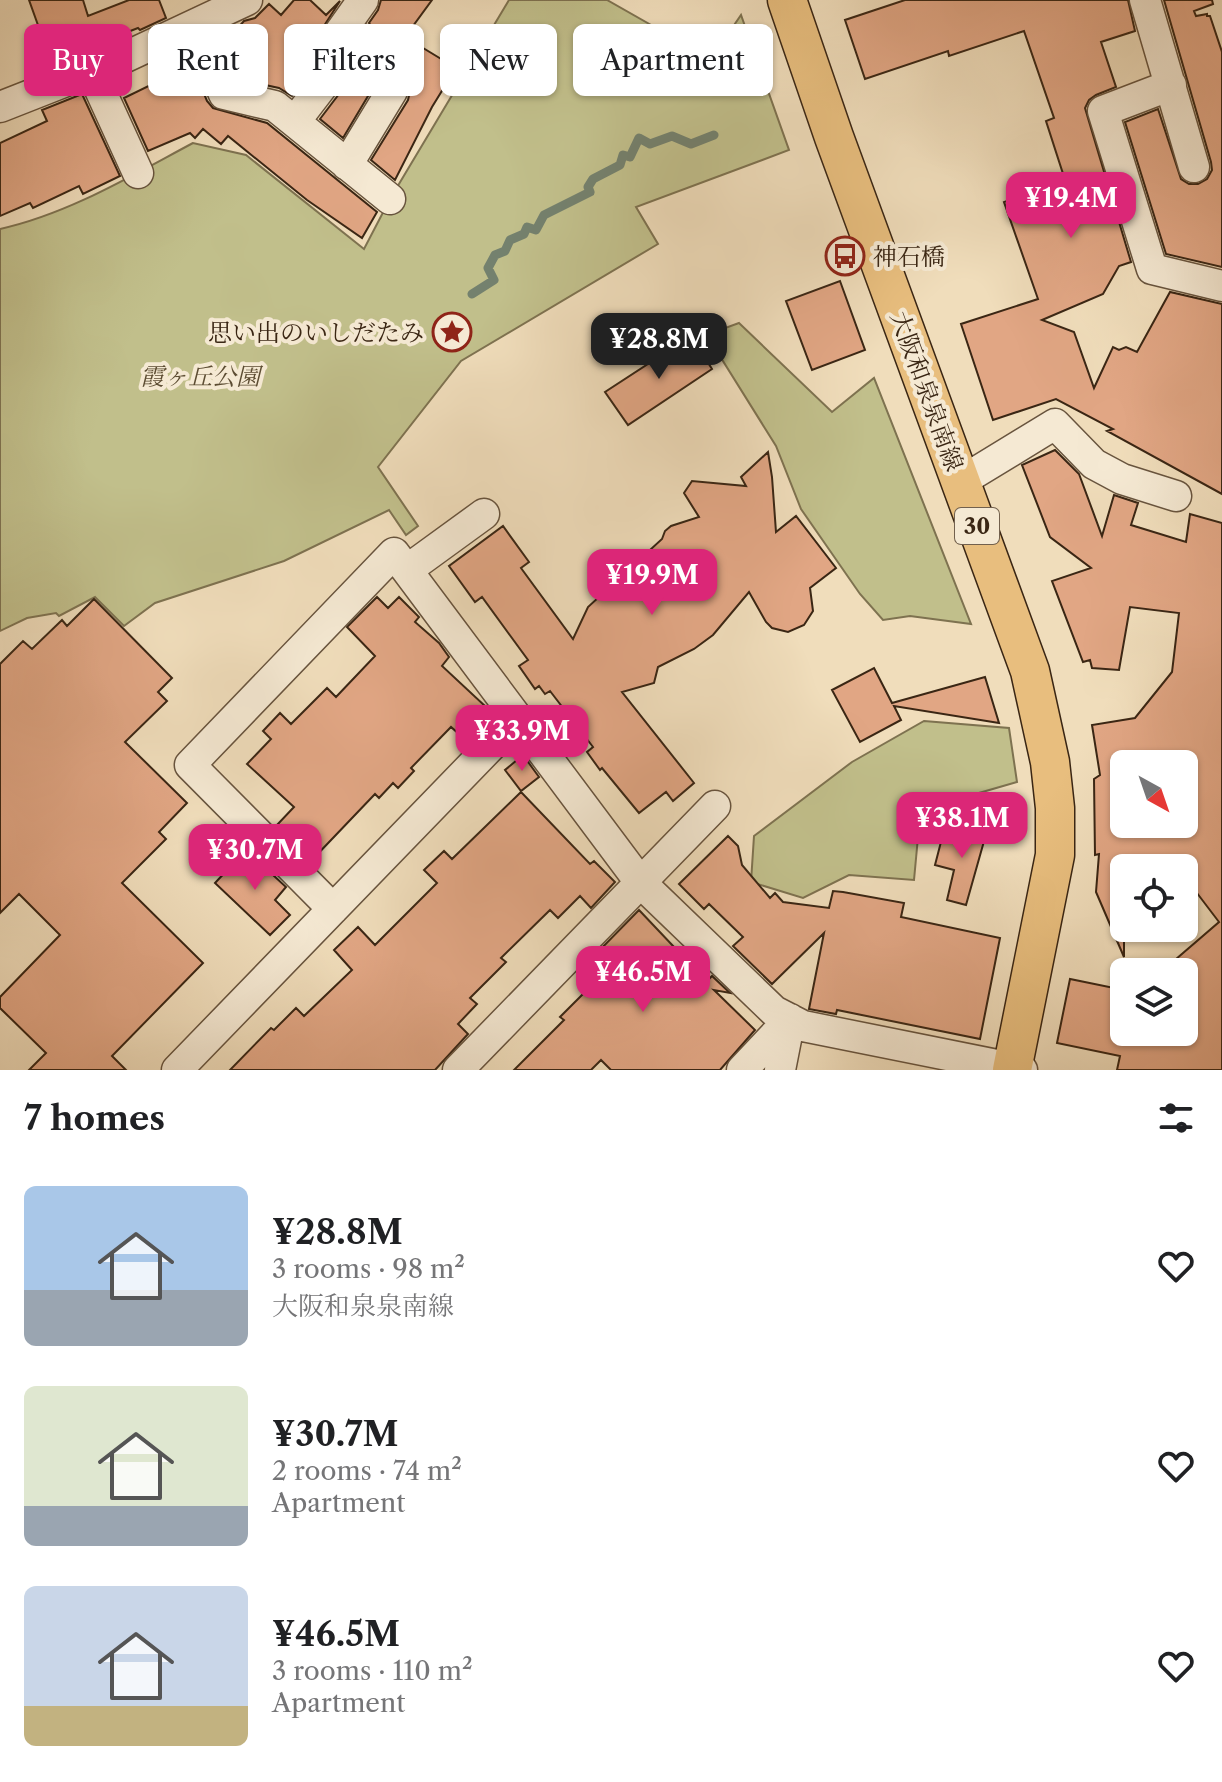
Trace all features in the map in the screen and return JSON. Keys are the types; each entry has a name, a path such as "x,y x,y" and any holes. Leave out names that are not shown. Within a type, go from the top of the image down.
{"main road":[{"name":"大阪和泉泉南線","path":"787,0 839,151 1030,671 1050,762 1055,808 1055,855 1016,1069"}],"street":[{"path":"200,24 247,0"},
{"path":"296,120 345,41 363,0"},
{"path":"1145,0 1194,167"},
{"path":"1171,85 1103,111 1152,269 1222,286"},
{"path":"0,107 29,96"},
{"path":"103,96 138,173"},
{"path":"232,96 275,106 390,199"},
{"path":"347,165 389,96"},
{"path":"960,482 1055,424 1094,464 1122,479 1176,496"},
{"path":"407,570 484,514"},
{"path":"333,909 190,765 394,553 640,882 774,1011 803,1026 1016,1069"},
{"path":"177,1070 517,719"},
{"path":"458,1070 715,806"},
{"path":"742,1070 790,1019"},
{"path":"780,1070 790,1019"}],"green space":[{"name":"霞ヶ丘公園","path":"509,0 607,0 649,24 573,24 573,96 770,96 789,150 636,207 658,244 461,361 378,467 418,526 406,535 389,510 284,561 155,603 124,626 95,597 59,616 56,613 27,618 0,631 0,229 75,204 193,143 246,155 364,249 452,96 557,96 557,24 495,24"},
{"name":"霞ヶ丘公園","path":"741,15 744,24 735,24"},
{"path":"739,323 832,412 874,378 971,624 910,616 883,620 860,594 801,509 776,446 718,353 714,338 725,328"},
{"path":"924,721 1009,728 1017,782 979,793 918,837 914,880 849,875 803,898 751,882 754,836 852,762"}],"building":[{"path":"29,0 83,0 88,16 129,0 159,0 166,18 140,30 132,30 132,24 38,24"},
{"path":"294,0 310,0 326,15 340,1 325,24 284,24 284,91 268,86 268,24 241,24 255,18 269,4 281,15"},
{"path":"381,0 432,0 414,24 370,24"},
{"path":"905,0 1128,0 1135,31 1101,42 1116,87 1096,95 1085,108 1131,262 1119,266 1103,294 1042,320 1074,332 1094,388 1113,347 1119,350 1126,347 1137,352 1170,292 1222,304 1222,494 1107,431 1113,429 1056,399 993,420 961,324 1038,299 1004,202 1065,180 1046,121 1054,118 1024,31 949,56 948,51 865,79 845,20"},
{"path":"1164,0 1212,0 1213,4 1194,11 1196,16 1210,16 1222,52 1222,267 1166,254 1125,122 1158,109 1181,179 1189,184 1198,184 1207,179 1212,170 1211,162"},
{"path":"424,49 440,58 440,94 395,180 371,160 409,96 424,96"},
{"path":"148,86 148,96 205,96 213,108 267,123 377,212 362,238 307,200 228,136 221,144 203,129 195,138 190,133 148,151 124,98"},
{"path":"83,96 120,176 83,194 79,186 33,208 30,203 0,216 0,143 47,121 42,110"},
{"path":"337,96 368,96 343,138 320,119"},
{"path":"840,281 865,350 812,370 786,301"},
{"path":"691,336 712,369 628,425 605,392"},
{"path":"1055,450 1079,474 1102,536 1114,495 1138,503 1131,525 1186,542 1190,514 1222,523 1222,1070 1117,1070 1120,1056 1057,1043 1070,979 1110,987 1110,1046 1198,1046 1198,958 1177,958 1219,922 1198,894 1198,854 1110,854 1110,924 1096,892 1099,854 1095,855 1094,779 1100,775 1092,725 1135,718 1172,672 1179,613 1130,607 1119,670 1092,668 1090,660 1083,662 1052,581 1091,568 1050,537 1022,465"},
{"path":"768,452 776,532 796,516 836,568 810,588 813,611 804,625 788,632 772,628 749,592 713,635 694,649 658,667 654,683 622,692 694,783 673,801 666,792 639,813 602,768 600,770 587,752 593,747 550,691 545,694 539,686 535,689 519,666 528,660 482,597 475,602 449,566 503,526 529,562 521,568 573,639 588,607 662,539 665,531 699,517 684,493 692,481 746,486 741,477"},
{"path":"377,597 388,608 399,597 419,617 415,622 439,643 449,657 442,666 485,706 459,734 451,727 411,768 414,771 398,788 393,783 379,798 375,794 311,861 276,826 294,807 247,764 271,739 263,731 280,713 291,724 327,688 336,697 375,656 347,627"},
{"path":"94,599 172,678 158,692 167,701 125,742 187,803 159,832 166,839 122,883 203,963 112,1056 126,1070 29,1070 46,1053 0,1008 0,997 60,935 19,894 0,913 0,664 23,641 32,649 62,620 67,626"},
{"path":"874,668 892,703 985,677 999,723 894,706 901,720 860,742 832,690"},
{"path":"523,755 539,777 521,791 505,770"},
{"path":"521,792 590,864 594,861 615,882 591,908 580,896 558,918 550,910 501,958 506,962 470,998 477,1004 458,1024 468,1034 435,1070 230,1070 271,1028 274,1030 296,1008 304,1016 352,970 334,950 358,927 375,945 437,883 424,870 444,851 452,859"},
{"path":"964,822 988,827 966,905 947,900 954,870 935,865 942,838 960,843"},
{"path":"728,836 738,846 742,865 770,898 775,893 783,902 829,908 833,891 843,892 904,903 901,917 1000,938 980,1039 837,1010 836,1014 809,1009 824,933 772,984 733,946 743,937 709,904 704,909 679,884"},
{"path":"246,850 286,887 275,900 290,915 270,935 215,883"},
{"path":"639,910 675,948 669,954 702,986 712,976 730,993 714,990 755,1030 720,1070 611,1070 601,1060 591,1070 514,1070 564,1020 560,1017 603,974 589,961"},
{"path":"1118,942 1124,942 1124,957"}],"waterway":[{"path":"472,294 494,280 488,268 495,255 505,251 510,240 524,234 527,227 536,230 544,215 590,192 588,187 593,179 620,165 623,155 630,157 639,138 650,144 672,136 691,144 714,135"}],"place":[{"name":"神石橋","path":"845,256"},
{"name":"思い出のいしだたみ","path":"452,332"}]}
